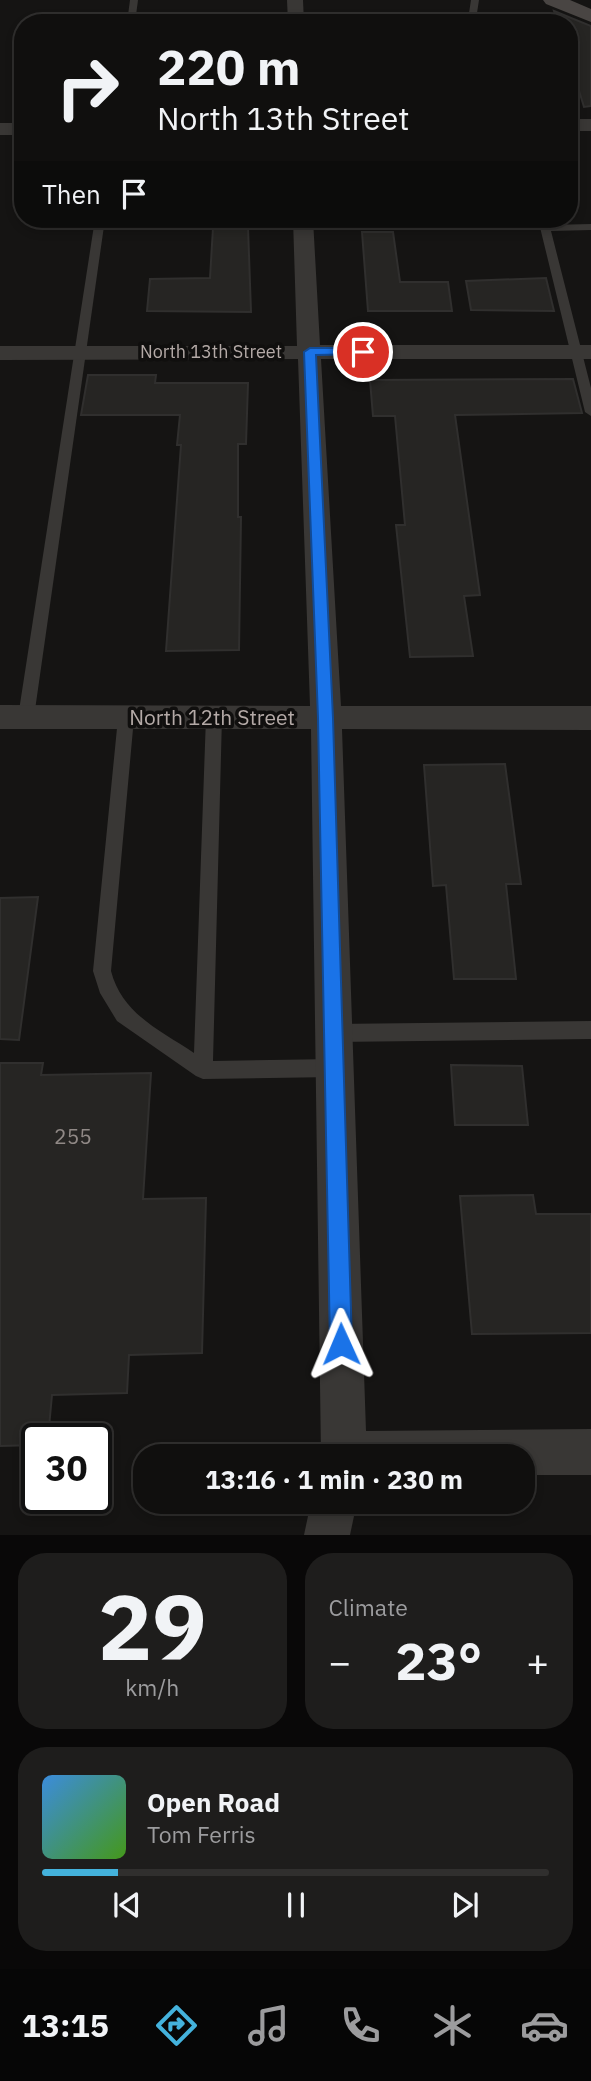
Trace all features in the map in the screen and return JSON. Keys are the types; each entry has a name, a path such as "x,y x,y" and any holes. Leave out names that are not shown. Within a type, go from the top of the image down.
{"street":[{"path":"553,0 591,16"},
{"path":"303,228 326,718 344,1444"},
{"name":"North 13th Street","path":"0,353 583,352"},
{"name":"North 12th Street","path":"13,717 591,718"},
{"path":"535,1453 591,1452"},
{"path":"327,1535 331,1514"}],"lane":[{"path":"13,717 79,353 99,228"},
{"path":"546,228 583,352 591,412"},
{"path":"126,718 102,971 106,987 123,1015 203,1070 334,1068"},
{"path":"203,1070 214,718"},
{"path":"334,1033 591,1030"}],"building":[{"path":"578,21 591,26 591,106 584,107 578,87"},
{"path":"213,228 248,228 251,312 147,311 150,279 210,278"},
{"path":"362,232 393,232 400,282 448,282 452,311 368,311"},
{"path":"546,278 554,311 471,310 466,281"},
{"path":"88,375 156,375 155,383 248,383 246,444 238,444 238,517 241,517 239,650 166,651 181,445 177,445 180,415 81,415"},
{"path":"573,379 582,413 455,415 480,595 464,596 473,656 410,657 396,525 405,525 395,416 373,416 370,380"},
{"path":"505,764 521,884 506,884 516,979 454,979 446,885 433,886 424,765"},
{"path":"38,897 19,1040 0,1039 0,898"},
{"path":"0,1063 43,1063 41,1075 151,1073 143,1199 206,1198 202,1353 129,1355 127,1393 52,1395 49,1423 21,1423 21,1445 0,1446"},
{"path":"451,1065 522,1066 528,1125 455,1125"},
{"path":"533,1195 536,1214 591,1214 591,1333 472,1334 460,1196"}],"route":[{"path":"341,1344 326,718 310,352 363,352"}]}
